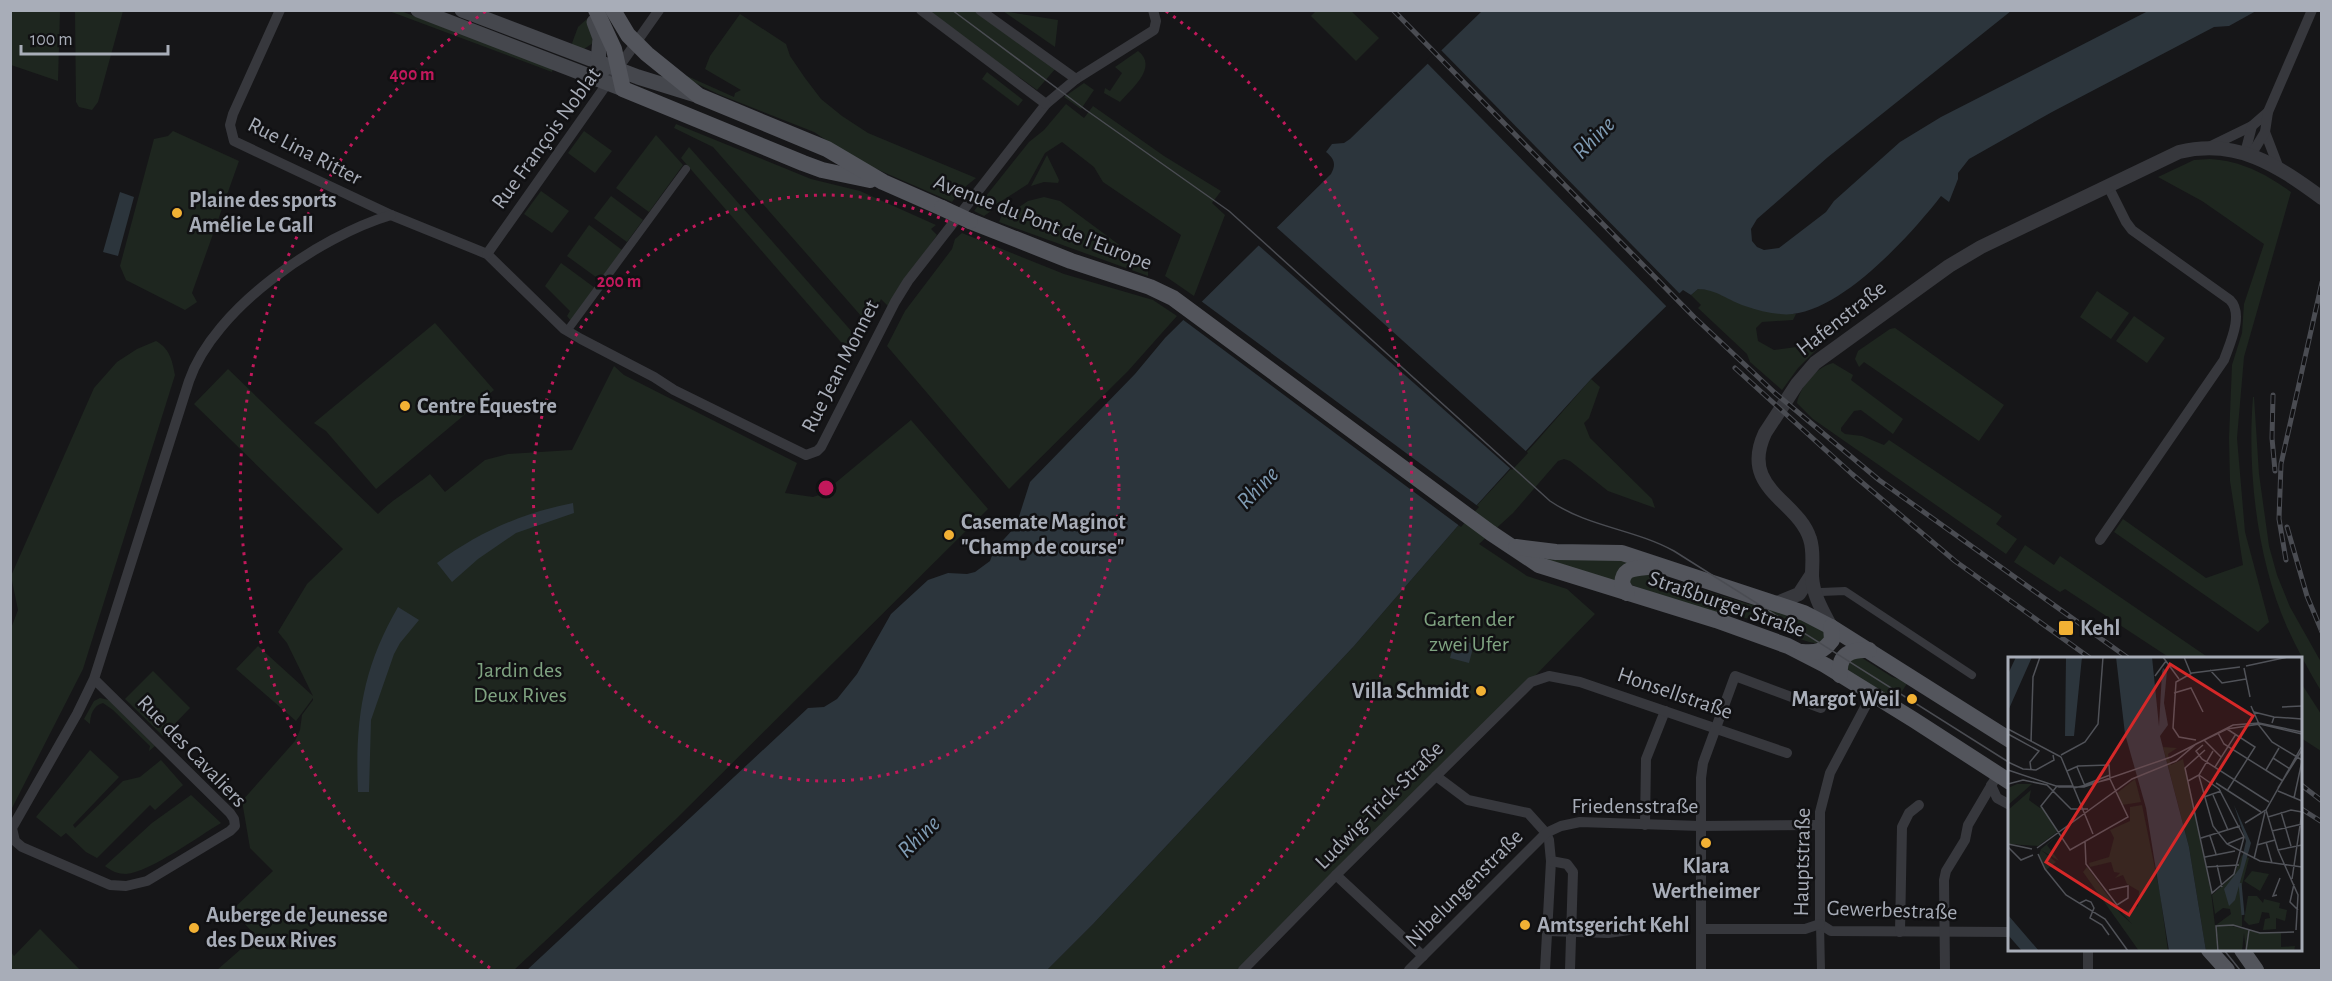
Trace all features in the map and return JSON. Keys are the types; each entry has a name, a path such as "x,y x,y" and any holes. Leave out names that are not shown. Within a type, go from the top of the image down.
{"main road":[{"path":"418,10 617,81 699,96"},
{"path":"462,10 598,62 617,81"},
{"path":"589,10 600,38 598,62"},
{"path":"596,10 614,49 617,81"},
{"name":"Avenue du Pont de l'Europe","path":"613,10 636,43 656,63 699,96 827,149 882,182 970,221 1071,261 1150,287 1185,307 1333,416"},
{"name":"Avenue du Pont de l'Europe","path":"617,81 822,170 882,182"},
{"name":"Straßburger Straße","path":"1333,416 1539,565 1767,638 1801,652 1872,694 2000,780"},
{"name":"Straßburger Straße","path":"1512,546 1556,552 1622,553 1804,613 1869,650 2008,739"},
{"path":"1627,593 1622,584 1626,572 1632,568 1641,569 1656,564"},
{"path":"1801,652 1821,652 1832,640 1831,627"},
{"path":"1840,675 1840,663 1845,654 1857,649 1869,650"},
{"path":"2211,951 2227,970"},
{"path":"2243,951 2256,970"}],"street":[{"name":"Rue Lina Ritter","path":"280,10 233,114 230,125 231,135 240,145 391,215 487,254"},
{"name":"Rue François Noblat","path":"487,254 617,81 636,43 659,10"},
{"path":"921,10 1046,104"},
{"path":"980,10 1076,79"},
{"name":"Rue Jean Monnet","path":"487,254 567,331 674,390 800,453 812,453 821,447 825,440 899,295 1046,104 1076,79 1154,30 1156,21 1153,10"},
{"path":"2248,154 2265,132 2268,112 2312,10"},
{"path":"2209,147 2252,126 2268,112"},
{"path":"2248,154 2252,126"},
{"path":"2265,132 2280,171"},
{"name":"Hafenstraße","path":"1831,627 1818,605 1812,574 1812,550 1807,531 1772,494 1763,478 1760,463 1764,433 1797,384 1815,363 1949,266 1981,247 2179,152 2209,147 2248,154 2322,198"},
{"path":"567,331 686,169"},
{"path":"2100,540 2224,360 2235,325 2236,311 2230,300 2132,230 2108,186"},
{"name":"Rue des Cavaliers","path":"94,679 232,816 236,824 234,829 147,881 134,885 110,885 18,844 13,836 12,828 77,714 94,679 189,381 203,351 239,308 292,265 377,219 391,215"},
{"path":"1777,603 1799,594 1812,574"},
{"path":"1821,592 1845,591 1972,675"},
{"name":"Honsellstraße","path":"1550,676 1580,681 1787,753"},
{"name":"Ludwig-Trick-Straße","path":"1243,970 1518,693 1531,682 1550,676"},
{"path":"1701,970 1702,770 1735,676 1821,708"},
{"name":"Hauptstraße","path":"1821,970 1818,825 1820,812 1830,773 1872,694"},
{"path":"1645,825 1646,759 1665,711"},
{"name":"Friedensstraße","path":"1436,776 1468,800 1528,813 1546,833 1561,826 1580,822 1700,826 1818,825"},
{"path":"2000,780 1997,798 2008,804"},
{"path":"1945,970 1944,880 1946,871 1965,840 1968,825 2000,780"},
{"path":"1900,932 1902,827 1909,813 1919,805"},
{"path":"1545,970 1551,861 1546,833"},
{"name":"Nibelungenstraße","path":"1409,970 1546,833"},
{"path":"1551,861 1568,864 1574,872 1570,970"},
{"path":"1336,875 1423,956"},
{"name":"Gewerbestraße","path":"1701,929 1805,929 1820,924 1831,931 2008,932"},
{"path":"1547,931 1608,933 1629,930"},
{"path":"2088,951 2088,970"}],"green space":[{"path":"11,10 60,11 58,81 11,65"},
{"path":"75,11 123,11 98,102 92,110 79,107 76,102"},
{"path":"389,11 401,11 553,69 552,72"},
{"path":"925,11 975,11 1056,68 1037,90 992,62"},
{"path":"1003,11 1058,20 1055,47"},
{"path":"1316,11 1351,11 1379,38 1356,61 1311,16"},
{"path":"740,14 786,44 790,56 821,99 842,116 868,133 976,178 960,191 952,202 858,161 814,132 718,94 685,78 687,76 734,97 735,93 741,90 705,69 710,56"},
{"path":"589,17 593,43 584,49 571,46 578,27"},
{"path":"1138,51 1144,57 1146,64 1144,71 1141,78 1120,102 1104,93 1105,88 1110,91 1122,73 1115,67"},
{"path":"987,72 1023,100 1018,106 982,79"},
{"path":"1084,83 1094,90 1081,109 1064,97"},
{"path":"1066,104 1084,118 1093,106 1164,156 1221,191 1212,203 1225,215 1194,296 1165,276 1181,235 1103,182 1094,167 1062,142 1045,153 1028,184 989,209 991,211 984,216 974,211 1029,142 1044,130"},
{"path":"676,124 811,179 860,191 936,225 931,229 937,235 888,306 881,299 869,325 713,147 674,128"},
{"name":"Plaine des sports Amélie Le Gall","path":"173,131 239,161 192,293 197,302 185,310 126,280 120,266 154,139 168,136"},
{"path":"584,131 612,151 595,173 568,153"},
{"path":"656,135 683,165 649,212 616,188"},
{"path":"689,147 861,342 853,356 681,158"},
{"path":"1047,155 1059,180 1058,183 1044,182 1031,186"},
{"path":"2210,159 2233,162 2253,170 2291,192 2244,357 2237,438 2245,532 2269,622 2258,632 2114,532 2123,519 2206,578 2243,565 2230,481 2232,365 2242,333 2244,304 2264,244 2202,201 2158,177 2194,160"},
{"path":"541,191 569,211 552,233 524,214"},
{"path":"611,196 643,220 627,242 594,218"},
{"path":"1044,197 1060,201 1141,261 1148,268 1148,276 999,222 1002,215 1006,216 1028,201"},
{"path":"589,225 622,250 600,280 567,256"},
{"path":"962,233 1064,274 1153,300 1177,316 1128,371 1009,489 887,346 905,311 952,249 955,239"},
{"path":"561,263 595,288 571,321 567,316 570,311 545,286"},
{"path":"1698,289 1723,293 1771,310 1796,314 1793,320 1762,322 1756,328 1758,341 1774,350 1811,345 1817,349 1798,368 1782,390 1750,362 1747,354 1698,308 1701,305 1691,295"},
{"path":"2097,291 2129,313 2111,339 2080,317"},
{"path":"2134,316 2165,338 2147,363 2116,341"},
{"name":"Centre Équestre","path":"435,323 494,390 376,489 326,431 314,423"},
{"path":"1895,328 2004,405 1979,441 1864,362 1859,367 1855,359 1858,351"},
{"path":"156,341 167,351 175,375 83,669 11,810 10,631 18,610 11,576 94,388 117,362 137,349"},
{"path":"1833,363 1853,375 1851,380 1903,419 1893,434 1861,410 1854,411 1841,431 1884,445 1889,440 2002,516 1996,524 2017,539 2006,554 1813,419 1797,403 1810,378"},
{"name":"Jardin des Deux Rives","path":"614,366 624,375 797,463 785,493 813,497 822,494 911,420 988,509 676,819 514,970 217,970 256,936 232,910 273,871 250,848 242,801 295,741 300,730 302,715 313,700 313,698 296,721 236,669 258,646 313,696 287,643 278,632 307,584 343,549 194,404 228,369 378,514 430,474 445,492 485,460 508,454 572,450"},
{"name":"Garten der zwei Ufer","path":"1591,379 1600,387 1589,418 1584,423 1590,438 1652,499 1655,508 1608,491 1570,461 1564,459 1558,461 1513,513 1479,544 1527,576 1567,589 1595,614 1399,816 1240,970 1047,970 1354,646 1456,528"},
{"path":"2254,397 2259,474 2269,546 2277,575 2290,607 2321,662 2321,691 2287,627 2268,573 2256,514 2252,425"},
{"path":"2025,545 2054,565 2060,556 2208,657 2168,657 2065,589 2060,592 2014,562"},
{"path":"1597,557 1628,562 1616,583 1550,563 1547,558"},
{"path":"1643,571 1748,604 1764,605 1825,629 1824,643 1805,641 1768,625 1744,618 1711,614 1629,584 1632,573"},
{"path":"1859,656 1892,677 1908,682 1895,702 1848,672 1844,661"},
{"path":"153,671 190,708 163,736 125,699"},
{"path":"2302,687 2321,714 2321,751 2302,739"},
{"path":"100,698 109,700 155,746 149,751 150,746 103,703 94,708 90,724 84,719 94,701"},
{"path":"90,750 119,777 73,825 75,828 123,781 140,777 161,760 183,785 155,810 150,805 97,858 86,852 66,833 61,837 36,817"},
{"path":"191,795 221,823 174,853 136,872 120,873 105,866 152,823"},
{"path":"40,929 80,970 11,970 11,952 14,956"}],"water":[{"name":"Rhine","path":"1482,11 2011,11 1828,157 1757,219 1751,229 1752,241 1764,250 1779,248 1826,212 1834,201 1900,142 1941,117 2148,11 2256,11 2229,26 2214,27 2052,112 1969,159 1958,173 1949,202 1941,196 1911,232 1870,272 1824,304 1801,313 1780,314 1739,304 1711,291 1698,289 1691,295 1683,290 1591,379 1456,528 1354,646 1047,970 527,970 808,708 824,707 837,699 857,674 891,614 928,580 948,573 975,572 990,561 994,550 1016,526 1030,482 1135,374 1165,338 1331,174 1334,162 1326,152 1332,144 1344,143 1350,139"},
{"path":"120,192 134,197 118,256 103,252"},
{"path":"573,503 574,513 516,533 478,559 452,582 437,563 469,542 502,525 536,512"},
{"path":"398,607 419,620 394,654 371,720 369,792 358,792 358,742 363,696 376,652"},
{"path":"1455,639 1474,644 1469,663 1450,658"}],"pier":[{"path":"1439,48 1682,296 1679,299 1668,308 1425,61"},
{"path":"1275,226 1528,453 1512,470 1257,244"},
{"path":"1201,301 1479,507 1461,527 1182,319"}],"tram line":[{"path":"952,10 1086,110 1229,211 1550,501 1580,517 1674,551 2008,762"},
{"path":"2225,951 2240,970"}],"railway":[{"path":"1393,10 1694,317 1775,393 1879,480 2127,657"},
{"path":"2286,560 2279,519 2281,464 2322,282"},
{"path":"1735,368 1852,474 1955,561 2089,657"},
{"path":"2273,395 2272,438 2275,471"},
{"path":"2287,527 2307,596 2322,632"},
{"path":"2302,786 2322,801"},
{"path":"2302,809 2322,822"}],"place":[{"name":"Plaine des sports Amélie Le Gall","path":"177,213"},
{"name":"Centre Équestre","path":"405,406"},
{"name":"Casemate Maginot \"Champ de course\"","path":"949,535"},
{"name":"Kehl","path":"2066,628"},
{"name":"Villa Schmidt","path":"1481,691"},
{"name":"Margot Weil","path":"1912,699"},
{"name":"Klara Wertheimer","path":"1706,843"},
{"name":"Amtsgericht Kehl","path":"1525,925"},
{"name":"Auberge de Jeunesse des Deux Rives","path":"194,928"}]}
